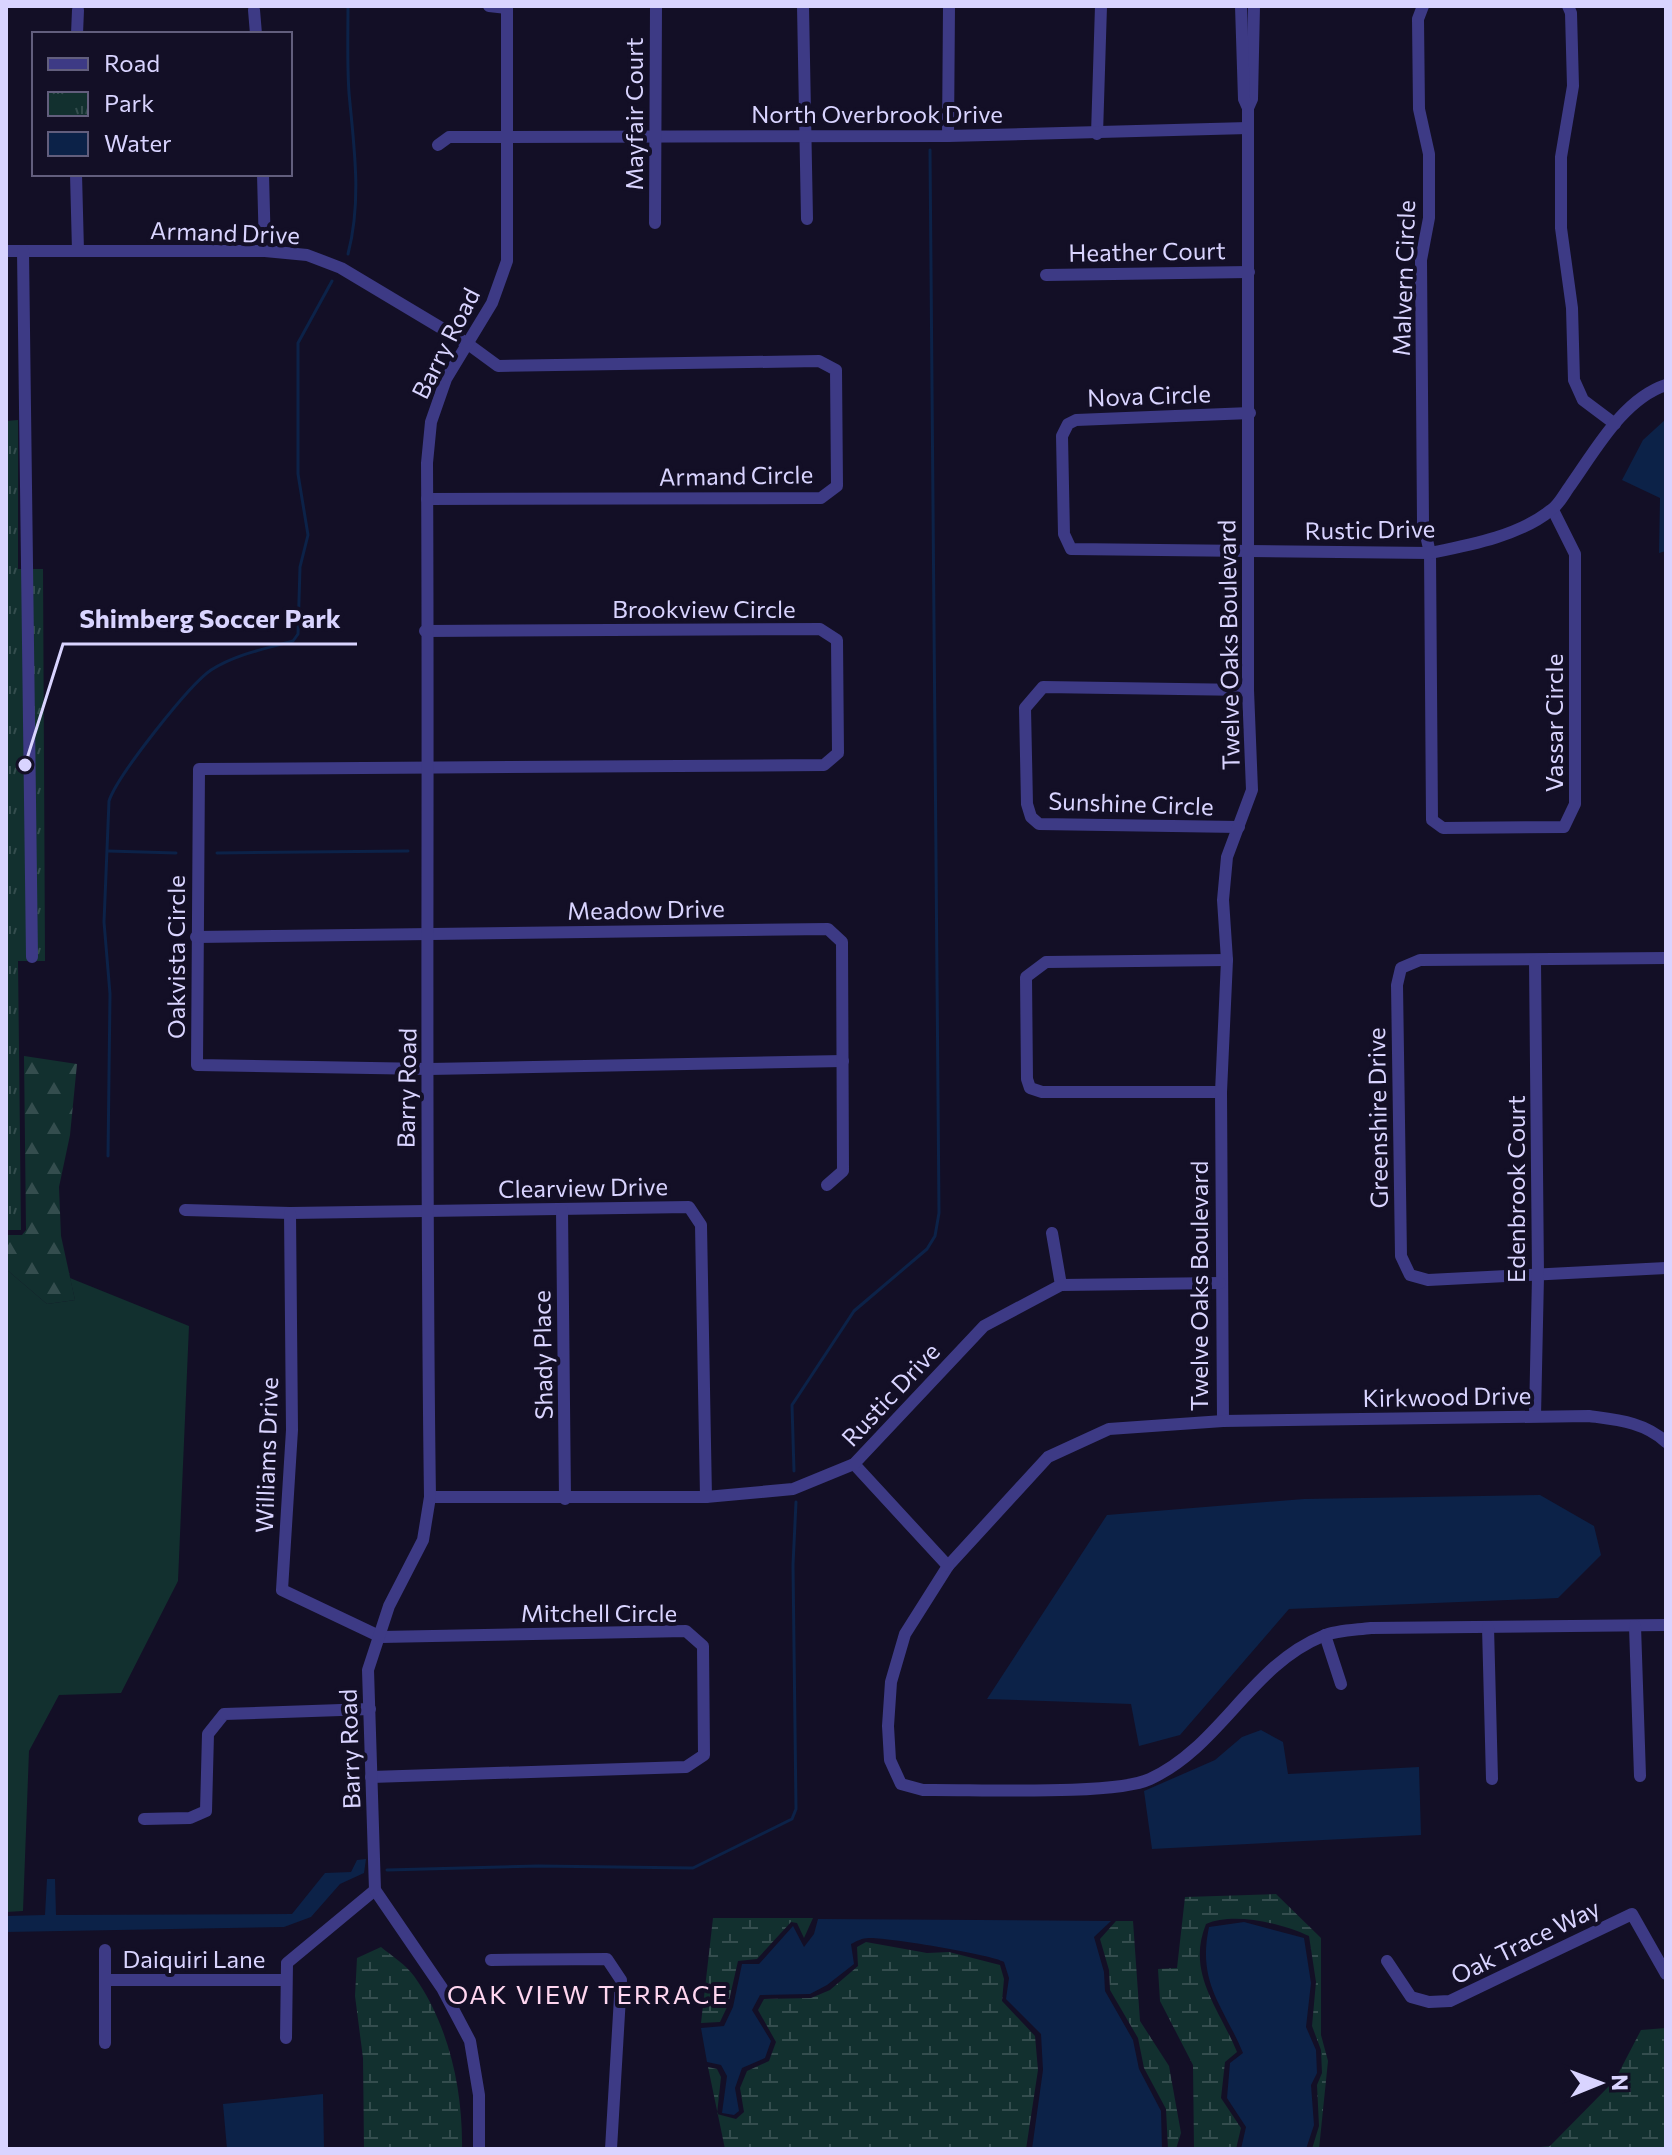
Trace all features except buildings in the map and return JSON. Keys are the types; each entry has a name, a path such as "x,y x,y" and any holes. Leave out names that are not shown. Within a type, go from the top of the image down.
{"street":[{"path":"489,6 507,7"},
{"name":"Mayfair Court","path":"655,223 656,6"},
{"path":"803,6 807,219"},
{"path":"948,136 949,6"},
{"path":"1097,134 1101,6"},
{"name":"Twelve Oaks Boulevard","path":"1241,6 1244,99 1248,108 1248,690 1252,790 1227,857 1223,900 1227,960 1221,1092 1223,1421 1109,1429 1048,1457 948,1566 905,1634 891,1682 888,1726 890,1760 901,1784 923,1790 1097,1787 1147,1781 1188,1757 1274,1667 1325,1635 1371,1628 1666,1625"},
{"name":"Twelve Oaks Boulevard","path":"1248,108 1252,99 1254,6"},
{"name":"Malvern Circle","path":"1423,6 1418,19 1419,109 1429,154 1429,218 1421,260 1423,506 1430,553"},
{"path":"1568,6 1571,13 1573,86 1561,157 1561,228 1572,308 1574,380 1583,400 1615,424"},
{"name":"Barry Road","path":"375,1890 368,1670 389,1606 423,1540 430,1497 426,1210 429,768 425,631 431,422 446,379 492,303 507,261 507,7"},
{"path":"77,32 78,10"},
{"path":"254,10 256,32"},
{"name":"North Overbrook Drive","path":"438,145 449,137 655,134 948,136 1248,128"},
{"path":"76,176 78,251"},
{"path":"263,176 265,251"},
{"name":"Armand Drive","path":"6,251 265,251 307,255 341,268 468,344"},
{"path":"23,251 32,957"},
{"name":"Heather Court","path":"1046,275 1249,272"},
{"name":"Armand Circle","path":"427,499 821,498 837,486 836,370 819,361 498,366 468,344"},
{"name":"Rustic Drive","path":"1248,552 1430,553 1515,530 1553,510 1615,424 1651,390 1666,385"},
{"name":"Nova Circle","path":"1248,552 1071,549 1064,534 1062,436 1068,424 1076,420 1250,413"},
{"name":"Vassar Circle","path":"1430,553 1432,820 1443,828 1564,827 1575,804 1575,554 1553,510"},
{"name":"Brookview Circle","path":"425,631 820,629 837,640 838,753 824,765 429,768"},
{"name":"Sunshine Circle","path":"1239,827 1039,824 1031,817 1027,804 1025,708 1043,687 1248,690"},
{"name":"Oakvista Circle","path":"429,768 199,769 197,1065 429,1069 843,1061"},
{"name":"Meadow Drive","path":"196,937 828,929 842,942 843,1171 827,1185"},
{"name":"Greenshire Drive","path":"1666,958 1420,960 1401,968 1397,985 1401,1256 1410,1275 1428,1280 1666,1268"},
{"path":"1221,1092 1042,1092 1030,1088 1027,1079 1026,977 1046,962 1227,960"},
{"name":"Edenbrook Court","path":"1535,961 1538,1276 1535,1416"},
{"name":"Clearview Drive","path":"185,1210 290,1213 689,1207 701,1225 706,1497"},
{"name":"Shady Place","path":"562,1210 565,1499"},
{"name":"Williams Drive","path":"290,1213 292,1430 282,1590 381,1637"},
{"path":"1052,1233 1061,1285"},
{"name":"Rustic Drive","path":"430,1497 706,1497 793,1489 854,1464 984,1326 1061,1285 1220,1283"},
{"name":"Kirkwood Drive","path":"1223,1421 1589,1416 1629,1421 1666,1442"},
{"path":"854,1464 948,1566"},
{"path":"1635,1626 1640,1776"},
{"path":"1488,1627 1492,1779"},
{"name":"Mitchell Circle","path":"371,1777 686,1767 704,1755 703,1646 686,1631 381,1637"},
{"path":"1325,1635 1341,1684"},
{"path":"144,1819 190,1818 206,1811 208,1734 224,1714 370,1709"},
{"path":"286,2038 284,1980 287,1963 375,1890 442,1988 470,2041 479,2095 479,2149"},
{"name":"Oak Trace Way","path":"1387,1961 1411,1997 1429,2002 1450,2001 1632,1914 1666,1974"},
{"path":"105,1950 105,2043"},
{"path":"491,1960 607,1959 621,1980 611,2149"},
{"name":"Daiquiri Lane","path":"105,1980 284,1980"}],"green space":[{"path":"18,420 18,569 43,569 45,961 18,961 21,1230 6,1230 6,421"},
{"path":"24,1056 77,1064 70,1135 59,1187 61,1236 75,1300 47,1304 6,1269 6,1235 22,1235 26,1230"},
{"path":"6,1269 47,1304 75,1300 70,1278 189,1326 178,1581 121,1693 59,1695 29,1751 23,1911 6,1912"},
{"path":"1276,1894 1321,1938 1321,2035 1328,2061 1319,2149 1312,2149 1319,2126 1317,2085 1322,2073 1321,2050 1312,2026 1316,1982 1309,1936 1272,1923 1230,1919 1206,1924 1200,1958 1207,1990 1237,2052 1225,2062 1221,2098 1241,2128 1236,2149 1194,2149 1193,2065 1160,2001 1158,1969 1177,1968 1185,1897"},
{"path":"713,1918 813,1918 804,1938 797,1923 791,1922 757,1959 738,1961 728,2005 720,2022 701,2023"},
{"path":"1116,1921 1133,1921 1140,2021 1169,2066 1181,2133 1176,2149 1168,2149 1166,2109 1144,2068 1138,2038 1110,1990 1109,1970 1100,1939"},
{"path":"866,1942 927,1953 949,1952 1000,1965 1004,1979 1002,2001 1035,2036 1038,2070 1026,2149 725,2149 718,2114 736,2119 744,2112 740,2088 747,2071 769,2061 776,2042 758,2010 764,1999 811,1998 830,1990 858,1966 857,1947"},
{"path":"381,1947 411,1972 426,1995 445,2037 460,2104 462,2149 364,2149 363,2058 355,1996 357,1958"},
{"path":"1666,2028 1666,2149 1521,2149 1550,2146 1615,2080 1641,2030"},
{"path":"708,2067 717,2069 721,2077 717,2112"}],"water":[{"path":"1666,419 1666,551 1659,553 1660,498 1622,480 1643,440"},
{"path":"1540,1495 1594,1526 1601,1555 1558,1598 1289,1609 1180,1735 1139,1746 1131,1704 987,1699 1107,1515 1304,1499"},
{"path":"1261,1730 1283,1742 1288,1774 1419,1767 1421,1835 1152,1849 1144,1791 1215,1760 1242,1737"},
{"path":"366,1859 364,1873 340,1884 311,1917 284,1927 6,1932 6,1916 45,1915 47,1879 55,1879 56,1915 292,1914 325,1873 351,1872 357,1860"},
{"path":"818,1919 1111,1921 1094,1937 1104,1972 1105,1991 1133,2040 1139,2069 1161,2111 1162,2149 1032,2149 1043,2070 1041,2034 1006,1999 1009,1978 1004,1962 961,1951 879,1938 851,1944 854,1964 810,1994 760,1995 752,2010 771,2041 765,2058 742,2068 735,2088 739,2111 734,2115 722,2113 727,2076 721,2065 707,2062 701,2028 724,2026 733,2007 742,1964 759,1964 793,1926 804,1947 814,1934"},
{"path":"1244,1922 1304,1938 1311,1983 1306,2027 1316,2050 1317,2073 1311,2085 1314,2125 1306,2149 1241,2149 1246,2127 1227,2098 1230,2063 1243,2053 1209,1979 1206,1947 1209,1927"},
{"path":"323,2094 324,2149 227,2149 223,2104"}],"waterway":[{"path":"348,6 348,82 356,194 348,254"},
{"path":"794,1471 792,1405 854,1311 927,1249 935,1236 939,1213 930,150"},
{"path":"108,1156 110,994 104,922 109,801 139,753 171,711 211,670 251,652 293,641 298,634 300,567 308,535 298,474 298,343 332,281"},
{"path":"108,851 176,853"},
{"path":"217,853 408,851"},
{"path":"387,1870 538,1866 693,1868 792,1819 796,1809 793,1565 796,1502"}],"place":[{"name":"Shimberg Soccer Park","path":"25,765"}],"district":[{"name":"OAK VIEW TERRACE","path":"588,1993"}]}
